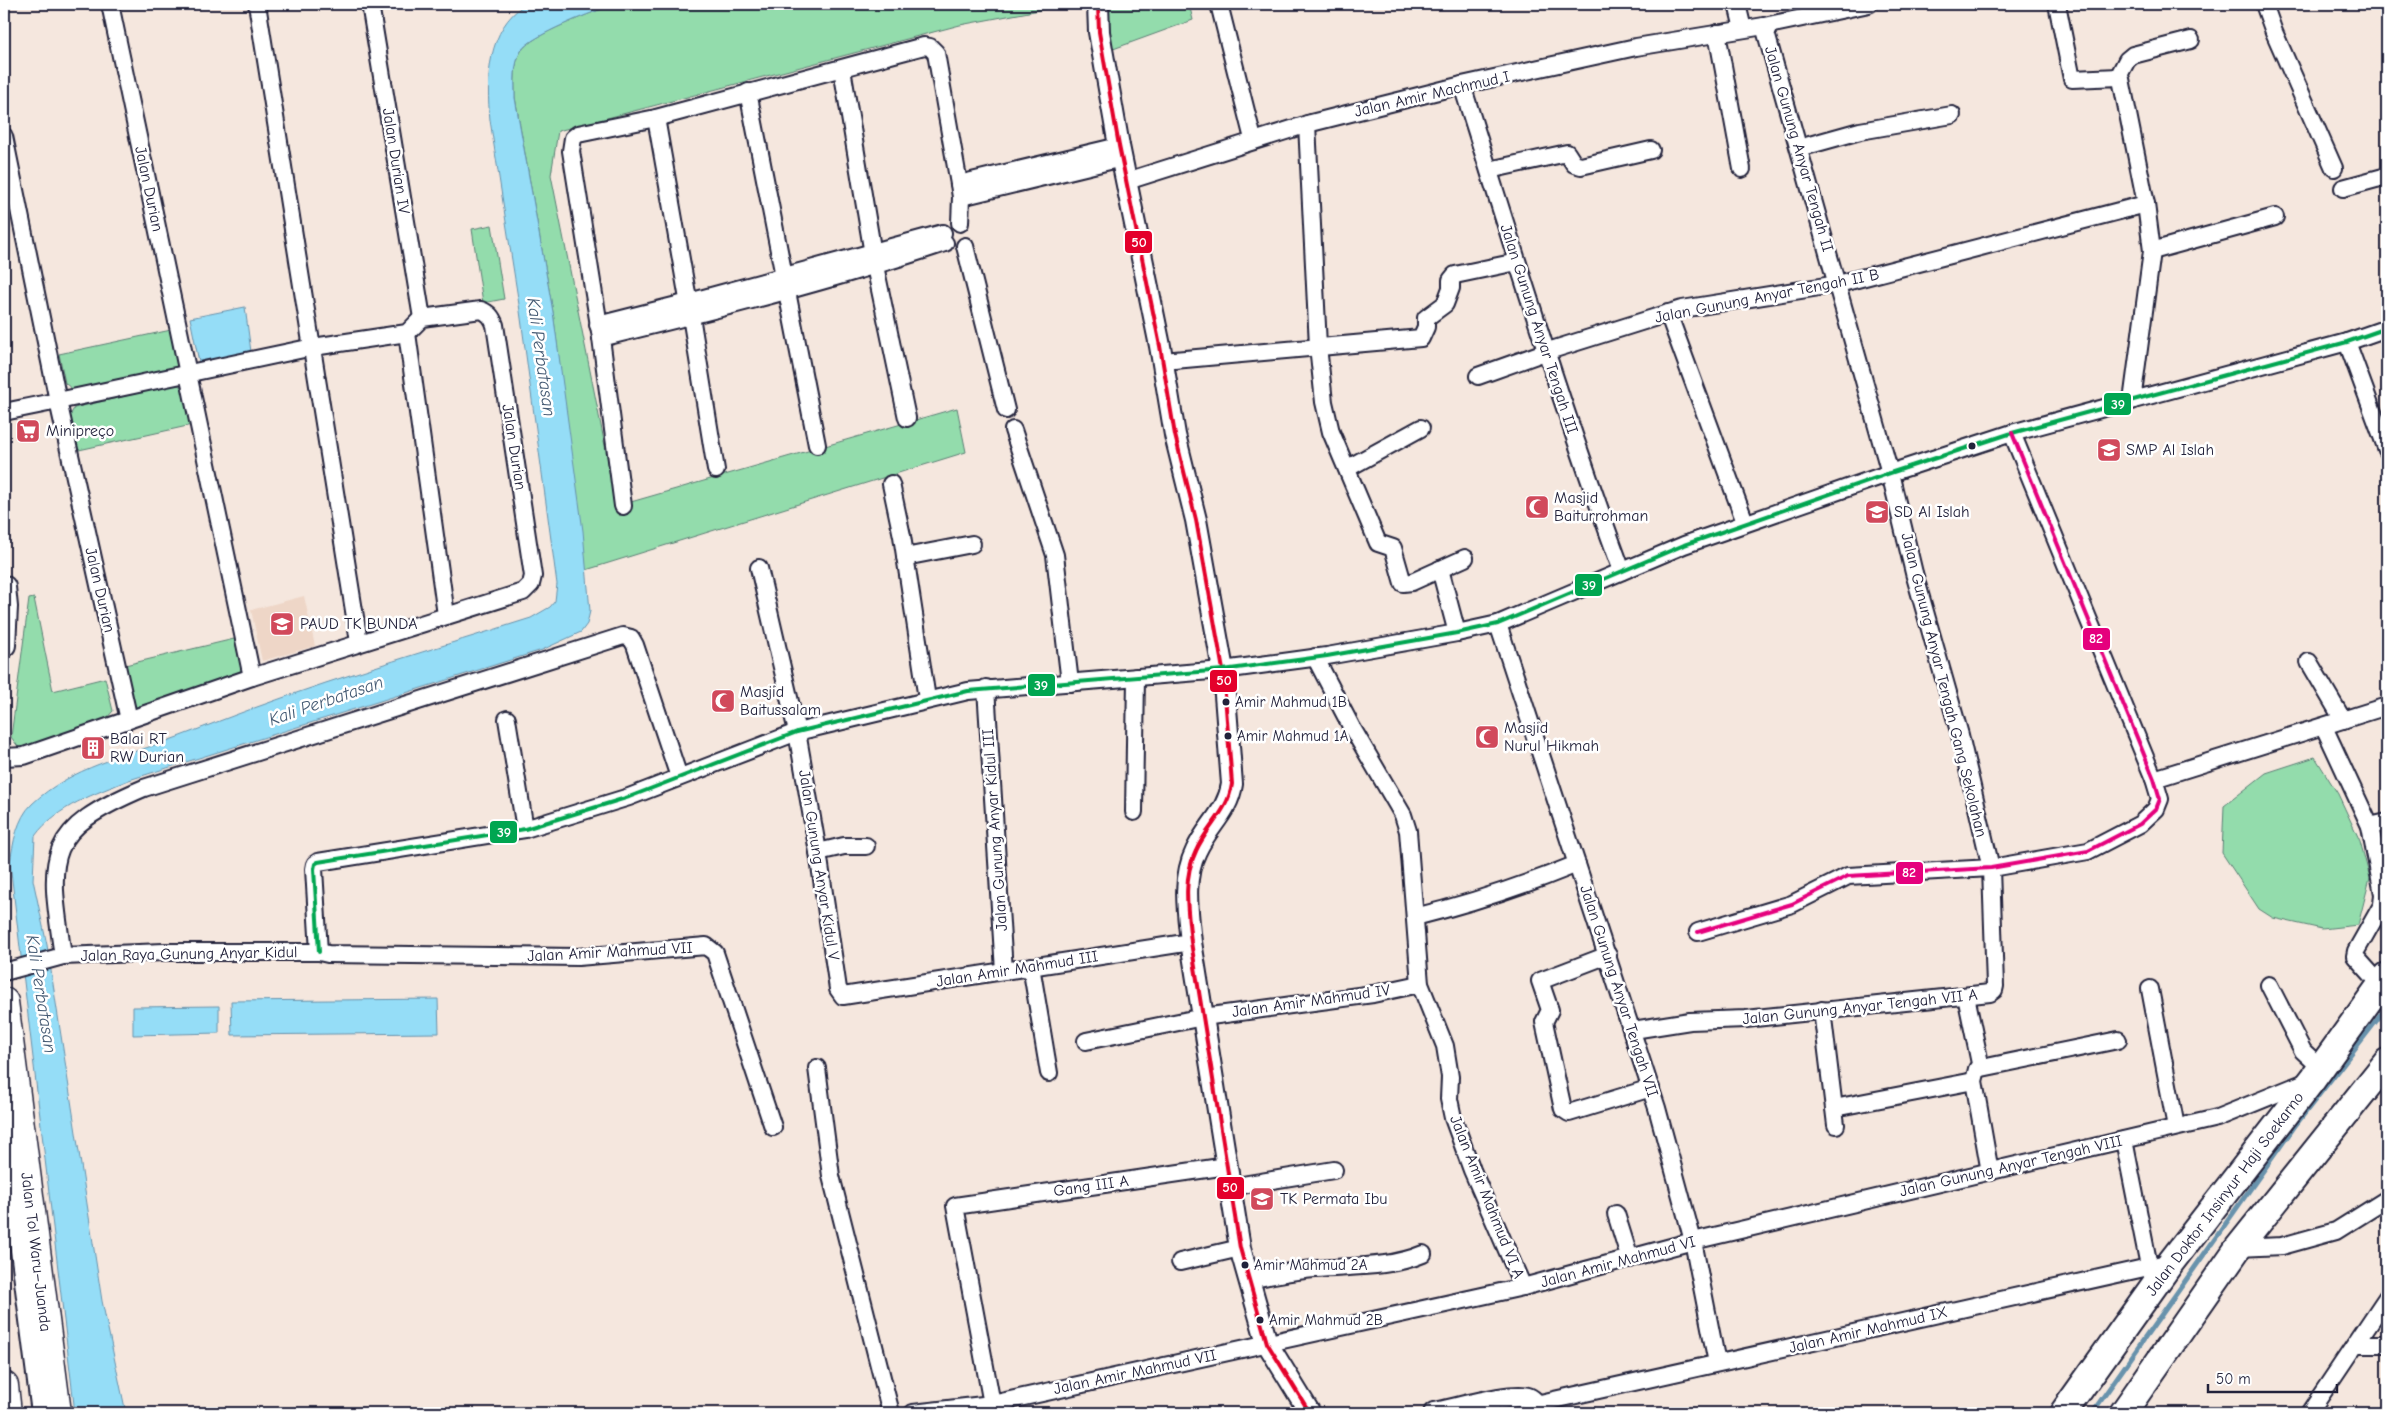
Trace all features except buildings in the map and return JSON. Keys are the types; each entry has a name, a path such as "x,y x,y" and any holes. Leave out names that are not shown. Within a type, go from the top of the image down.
{"highway":[{"name":"Jalan Tol Waru–Juanda","path":"4,1002 57,1413"}],"main road":[{"path":"4,587 6,607 4,645"},
{"name":"Jalan Doktor Insinyur Haji Soekarno","path":"2063,1413 2160,1264 2317,1074 2384,981"},
{"path":"2123,1413 2238,1248 2387,1062"},
{"path":"4,1106 43,1413"}],"street":[{"name":"Jalan Durian","path":"110,4 252,677"},
{"path":"257,4 359,642"},
{"name":"Jalan Durian IV","path":"370,4 422,318"},
{"path":"1098,4 1099,32 1120,152 1162,361 1174,435 1196,520 1224,670 1232,784 1230,798 1225,808 1196,850 1192,862 1187,890 1191,942 1226,1166 1240,1248 1248,1280 1267,1343 1310,1413"},
{"path":"1219,4 1253,139"},
{"path":"1737,4 1743,29"},
{"name":"Jalan Amir Machmud I","path":"1127,180 1253,139 1462,85 1636,47 1764,26 1848,6 1870,4"},
{"path":"2057,4 2072,80 2118,77"},
{"path":"2264,4 2274,32 2334,168"},
{"name":"Jalan Gunung Anyar Tengah II","path":"1764,26 1890,473"},
{"path":"1717,33 1742,169"},
{"path":"2118,77 2127,60 2132,55 2191,40"},
{"path":"623,506 599,331 571,151 572,141 578,134 656,118 924,46 930,47 936,53 960,190 960,223"},
{"path":"842,68 874,259 907,418"},
{"path":"2118,77 2122,82 2146,204 2152,250 2132,401"},
{"name":"Jalan Gunung Anyar Tengah III","path":"1462,85 1545,352 1582,462 1622,570"},
{"path":"748,92 817,445"},
{"path":"1799,148 1860,131 1952,115"},
{"path":"656,118 716,470"},
{"path":"1307,124 1318,346 1324,402 1341,455 1378,543 1393,548 1403,583 1407,584 1465,558"},
{"name":"Jalan Durian","path":"4,136 58,401 129,720"},
{"path":"1489,170 1567,153 1574,164 1581,166 1651,150"},
{"path":"960,190 1120,152"},
{"path":"2343,188 2387,176"},
{"name":"Jalan Gunung Anyar Tengah II B","path":"1478,376 1545,352 1668,313 1838,284 2146,204"},
{"path":"2152,250 2275,217"},
{"path":"599,331 690,309 874,259 944,238 952,223 960,223 965,225 969,233 964,246 1006,410"},
{"path":"944,238 956,249 964,246"},
{"path":"1162,361 1421,338 1426,327 1426,318 1445,304 1451,288 1451,280 1455,276 1517,262"},
{"name":"Jalan Durian","path":"4,757 24,756 252,677 523,592 531,584 533,576 495,325 492,317 481,310 422,318"},
{"path":"1668,313 1745,522"},
{"path":"4,412 313,347 407,333 422,318"},
{"name":"Jalan Raya Gunung Anyar Kidul","path":"11,971 60,956 164,952 319,952 314,868 316,863 526,829 621,800 797,732 926,699 986,688 1224,670 1320,657 1457,634 1498,624 1622,570 1745,522 1890,473 2012,434 2347,342 2387,328"},
{"path":"407,333 446,615"},
{"path":"2347,342 2387,450"},
{"path":"1348,468 1421,428"},
{"path":"1013,430 1055,555 1070,683"},
{"path":"1698,932 1792,904 1848,876 1991,868 2088,851 2140,824 2159,804 2160,798 2154,779 2012,434"},
{"name":"Jalan Gunung Anyar Tengah Gang Sekolahan","path":"1890,473 1914,573 1960,735 1991,868"},
{"path":"891,484 905,557 926,699"},
{"path":"905,557 972,544"},
{"name":"Jalan Gunung Anyar Kidul V","path":"759,568 797,732 818,852 838,989 843,996"},
{"path":"1440,569 1457,634"},
{"name":"Jalan Gunung Anyar Tengah VII","path":"1498,624 1633,1030 1699,1240 1717,1364"},
{"path":"60,956 55,895 57,856 66,837 75,826 101,808 144,788 623,636 631,638 635,646 679,777"},
{"name":"Jalan Amir Mahmud VI A","path":"1320,657 1351,726 1403,815 1408,831 1420,984 1445,1046 1450,1077 1449,1099 1453,1118 1472,1170 1523,1287"},
{"path":"2309,662 2343,720"},
{"path":"1134,812 1133,731 1136,677"},
{"name":"Jalan Gunung Anyar Kidul III","path":"986,688 1004,971"},
{"path":"2154,779 2387,706"},
{"path":"507,719 526,829"},
{"path":"2324,726 2370,826 2384,894 2382,905 2356,951 2356,956 2384,981"},
{"path":"2370,826 2387,822"},
{"path":"818,852 844,846 866,846"},
{"path":"1415,917 1470,904 1518,888 1577,864"},
{"name":"Jalan Gunung Anyar Tengah VII A","path":"1633,1030 1690,1021 1746,1020 1822,1010 1990,993 1994,990 1991,868"},
{"name":"Jalan Amir Mahmud III","path":"843,996 1191,942"},
{"name":"Jalan Amir Mahmud VII","path":"319,952 338,954 578,956 708,947 715,953 772,1127"},
{"path":"1608,955 1540,981 1550,1010 1544,1022 1563,1109 1569,1113 1651,1088"},
{"path":"1031,966 1049,1073"},
{"name":"Jalan Amir Mahmud IV","path":"1086,1041 1203,1017 1373,994 1420,984"},
{"path":"2269,985 2317,1074"},
{"path":"2150,989 2176,1128"},
{"path":"1966,996 1990,1172"},
{"path":"1822,1010 1836,1125"},
{"path":"1834,1108 2118,1040"},
{"path":"817,1068 831,1176 891,1413"},
{"name":"Jalan Gunung Anyar Tengah VIII","path":"1699,1240 2217,1118 2317,1074"},
{"path":"2124,1140 2160,1264"},
{"name":"Gang III A","path":"992,1404 955,1206 1226,1166"},
{"path":"1230,1187 1334,1170"},
{"path":"2238,1248 2282,1246 2336,1231 2387,1199"},
{"path":"1616,1214 1630,1259"},
{"name":"Jalan Amir Mahmud VI","path":"1267,1343 1523,1287 1699,1240"},
{"path":"1180,1262 1240,1248"},
{"path":"1248,1280 1316,1269 1341,1269 1410,1260 1423,1254"},
{"name":"Jalan Amir Mahmud IX","path":"1547,1404 2160,1264"},
{"path":"2308,1413 2357,1344 2387,1297"},
{"name":"Jalan Amir Mahmud VII","path":"913,1413 992,1404 1267,1343"},
{"path":"2357,1344 2387,1344"},
{"path":"1434,1413 1512,1397 1527,1398 1547,1404"}],"shaded area":[{"path":"304,596 315,646 262,661 251,610"}],"green space":[{"path":"615,4 1071,4 960,25 558,131 551,175 617,506 957,408 966,452 586,570 553,312 515,97 515,74 518,56 521,51 537,38 564,24"},
{"path":"1102,4 1189,4 1193,20 1105,52"},
{"path":"492,225 504,299 483,303 472,229"},
{"path":"171,330 179,363 174,370 74,391 65,383 59,354"},
{"path":"177,384 185,390 192,425 79,450 70,416 74,408"},
{"path":"34,598 53,691 105,678 113,711 105,720 19,748 11,737 29,599"},
{"path":"234,639 244,673 136,710 125,665"},
{"path":"2315,757 2338,794 2360,841 2370,878 2358,925 2322,929 2273,918 2259,909 2222,853 2224,806 2266,773"}],"water":[{"name":"Kali Perbatasan","path":"526,4 615,4 564,24 527,45 518,56 515,74 515,98 553,312 583,531 590,611 587,624 581,632 542,650 129,780 90,796 65,809 35,836 33,880 47,945 102,1301 126,1413 75,1413 10,863 16,832 23,816 32,804 47,791 81,772 291,695 531,618 550,607 555,601 557,584 520,311 490,120 488,88 489,72 496,41 503,27 513,14"},
{"path":"245,307 251,352 199,362 190,318"},
{"path":"438,999 439,1033 232,1035 231,1001"},
{"path":"219,1006 219,1033 133,1035 133,1007"}],"waterway":[{"path":"2092,1413 2294,1127 2387,1007"}],"transit line":[{"name":"50","path":"1098,4 1099,32 1119,146 1160,346 1175,435 1196,520 1223,670 1232,784 1230,794 1222,811 1196,851 1189,873 1187,896 1191,942 1240,1248 1267,1343 1310,1413"},
{"name":"39","path":"319,952 314,869 315,864 318,862 525,829 629,797 797,732 968,691 1223,670 1327,656 1498,624 1684,545 1890,473 2012,433 2347,342 2387,328"},
{"name":"82","path":"1698,932 1792,904 1848,876 1991,868 2088,851 2140,824 2156,809 2160,799 2154,779 2012,433"}],"place":[{"name":"Minipreço","path":"28,431"},
{"name":"SMP Al Islah","path":"2109,450"},
{"name":"Masjid Baiturrohman","path":"1537,507"},
{"name":"SD Al Islah","path":"1877,512"},
{"name":"PAUD TK BUNDA","path":"282,624"},
{"name":"Masjid Baitussalam","path":"723,701"},
{"name":"Amir Mahmud 1B","path":"1226,702"},
{"name":"Amir Mahmud 1A","path":"1228,736"},
{"name":"Masjid Nurul Hikmah","path":"1487,737"},
{"name":"Balai RT RW Durian","path":"93,748"},
{"name":"TK Permata Ibu","path":"1262,1199"},
{"name":"Amir Mahmud 2A","path":"1245,1265"},
{"name":"Amir Mahmud 2B","path":"1260,1320"}]}
